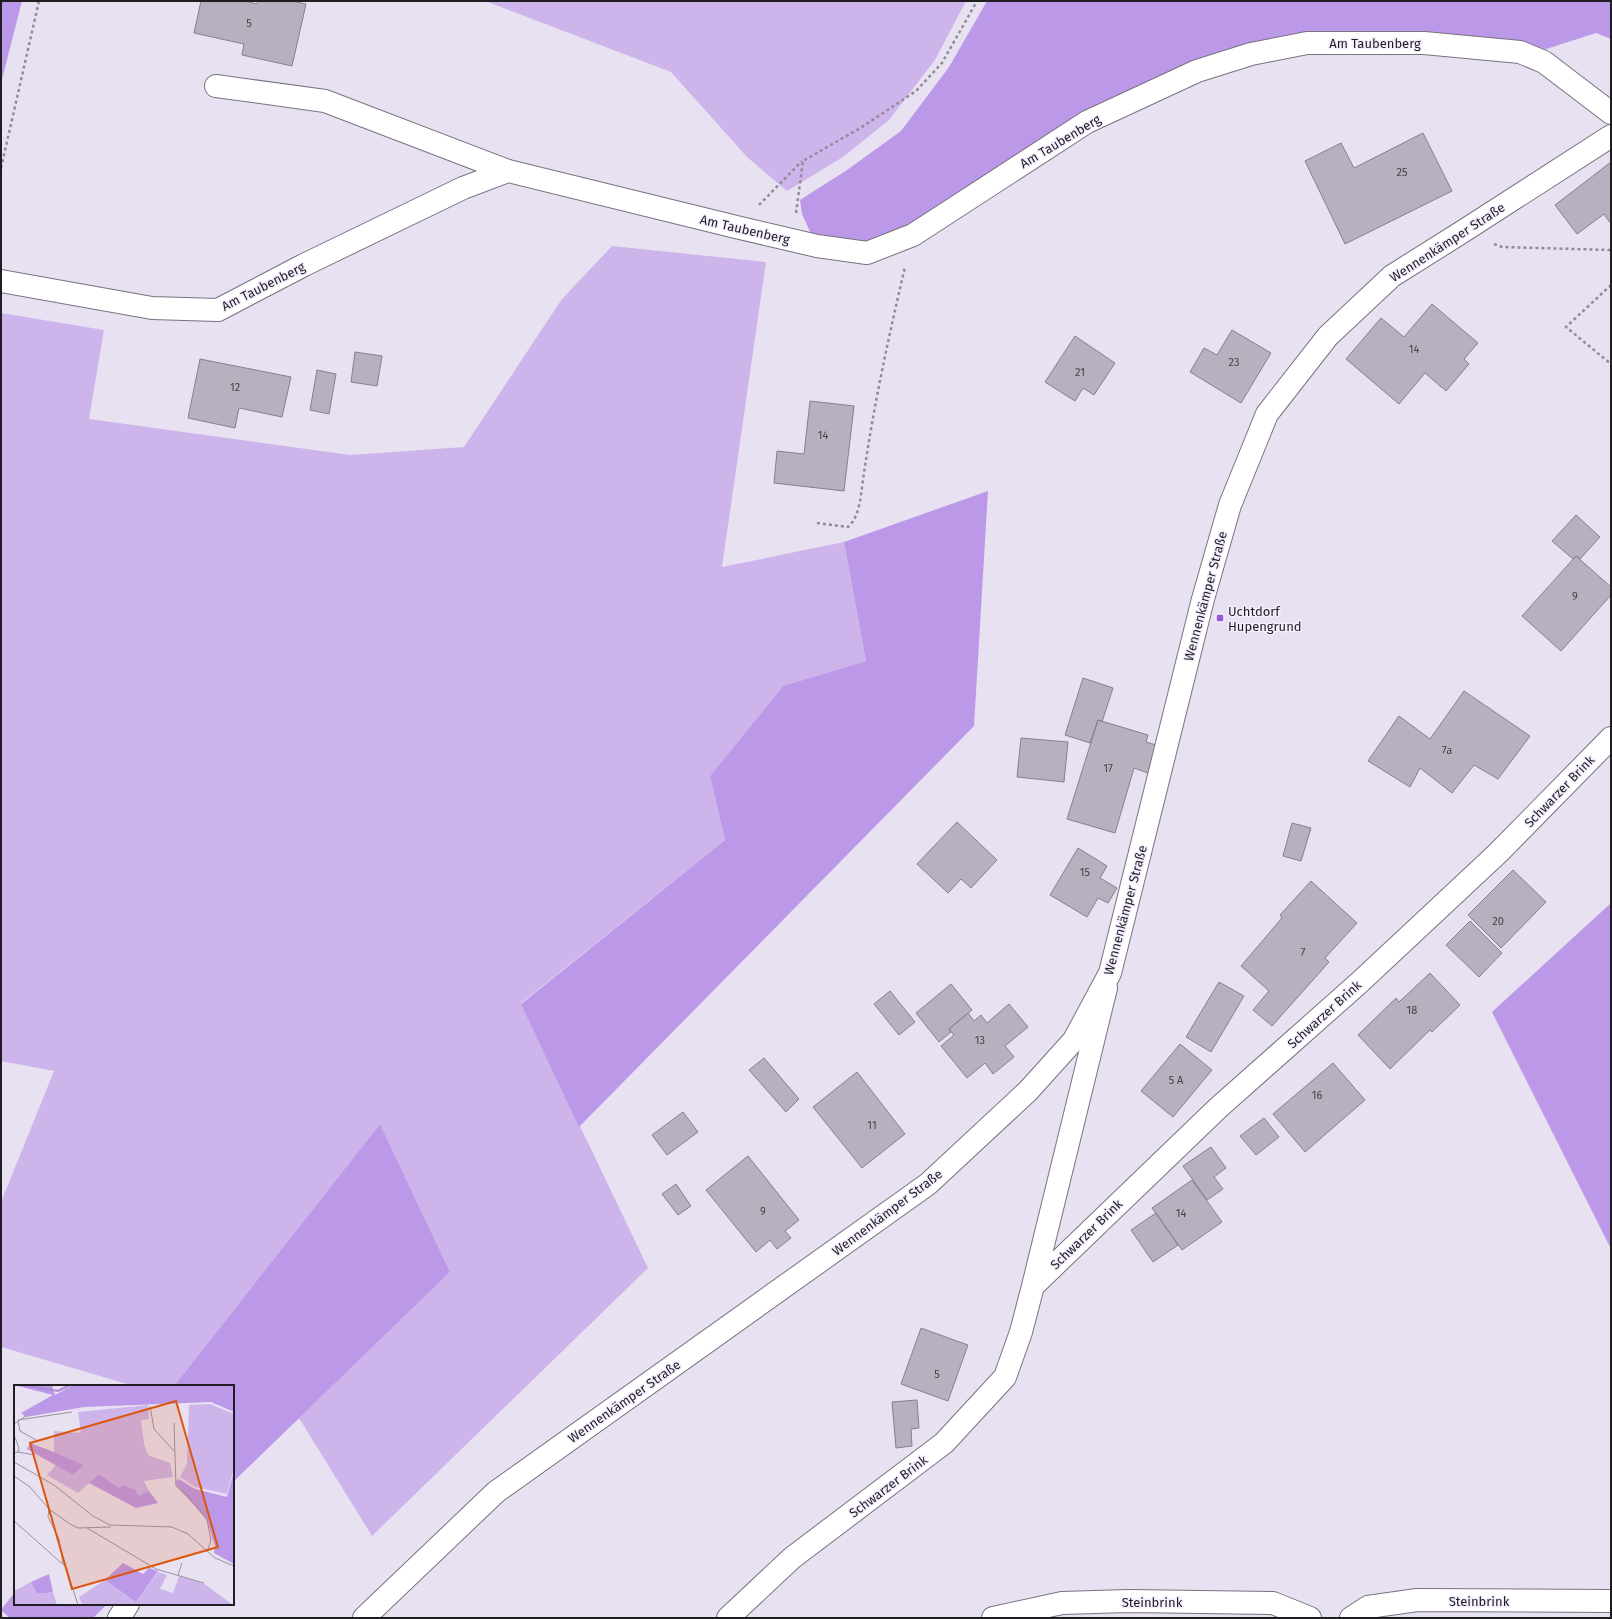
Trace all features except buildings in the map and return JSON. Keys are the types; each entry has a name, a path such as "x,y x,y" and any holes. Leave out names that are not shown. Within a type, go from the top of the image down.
{"street":[{"name":"Am Taubenberg","path":"216,86 325,100 508,171 817,246 867,253 913,235 1087,122 1197,71 1251,54 1307,43 1424,43 1520,52 1544,62 1611,113"},
{"name":"Wennenkämper Straße","path":"364,1618 496,1492 928,1184 1028,1092 1074,1040 1110,973 1203,598 1230,505 1267,414 1328,336 1392,276 1611,136"},
{"name":"Am Taubenberg","path":"1,281 152,308 218,310 304,265 463,188 508,171"},
{"name":"Schwarzer Brink","path":"1033,1286 1218,1108 1360,982 1498,853 1611,738"},
{"name":"Schwarzer Brink","path":"729,1618 792,1558 944,1443 1005,1377 1021,1332 1033,1286 1110,973"},
{"name":"Steinbrink","path":"1351,1618 1368,1607 1417,1600 1611,1601"},
{"name":"Steinbrink","path":"993,1618 1062,1603 1129,1601 1273,1603 1310,1618"},
{"path":"119,1618 127,1605"}],"path":[{"path":"1,168 39,1"},
{"path":"736,227 803,161 862,127 916,91 942,63 977,1"},
{"path":"803,161 796,210 798,227 817,246"},
{"path":"1462,232 1502,247 1611,250"},
{"path":"817,523 848,527 854,522 860,500 872,420 913,235"},
{"path":"1611,285 1566,327 1611,364"}],"shaded area":[{"path":"1,1 22,1 1,83"},
{"path":"485,1 966,1 935,60 889,120 843,157 787,191 747,157 671,72"},
{"path":"987,1 1611,1 1611,39 1596,33 1540,51 1250,48 911,226 866,244 812,236 802,214 800,200 847,170 901,131 949,67"},
{"path":"612,246 766,262 722,567 844,542 866,661 783,686 710,776 725,840 521,1003 648,1268 372,1536 299,1418 450,1272 380,1124 175,1385 131,1385 1,1347 1,1202 54,1071 1,1061 1,313 104,330 89,419 350,455 464,447 562,299"},
{"path":"988,491 974,726 579,1127 521,1004 725,840 710,776 783,686 866,661 844,542"},
{"path":"1611,903 1611,1249 1492,1012"},
{"path":"380,1124 450,1272 234,1481 234,1385 175,1385"},
{"path":"14,1593 14,1605 106,1605 93,1618 10,1618 1,1610"}],"place":[{"name":"Uchtdorf Hupengrund","path":"1220,618"}]}
